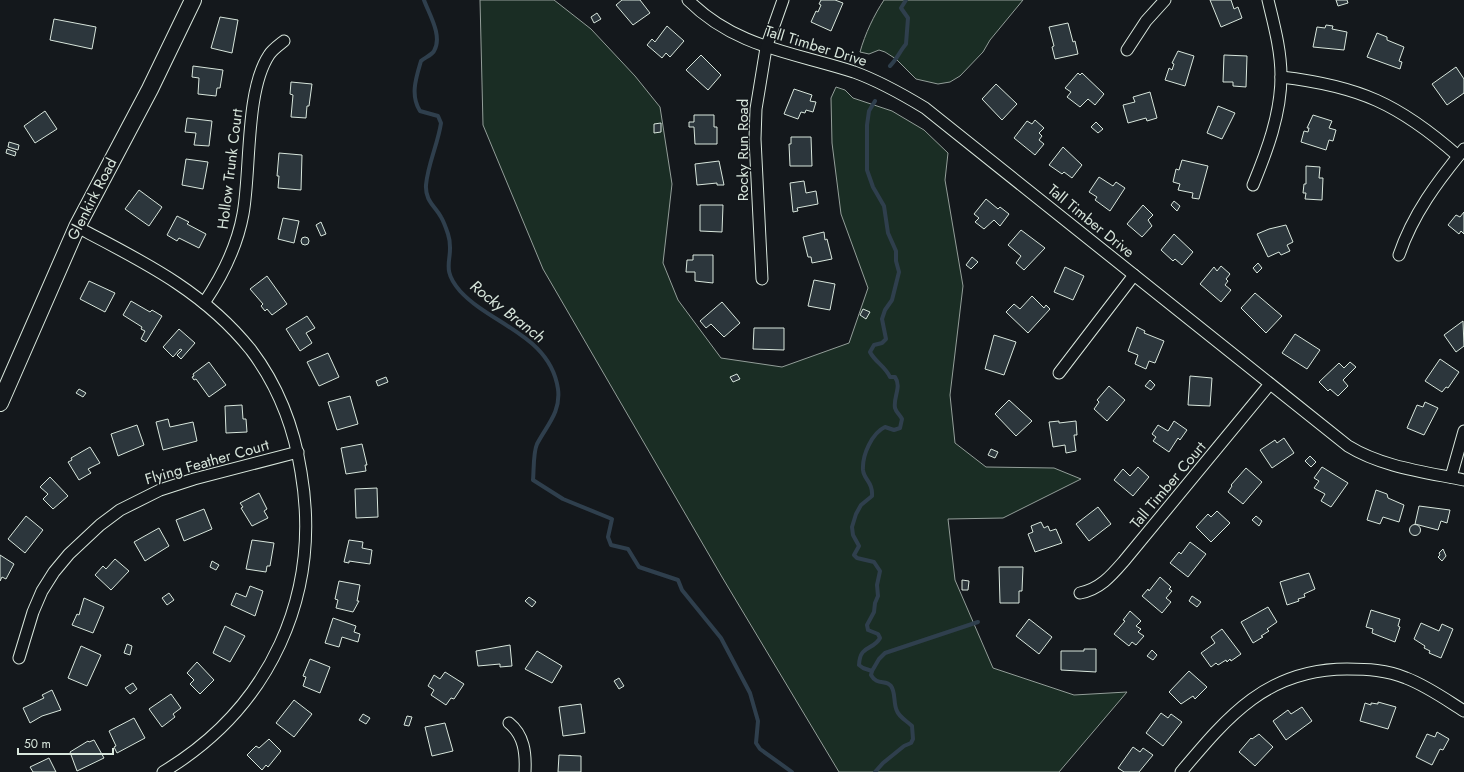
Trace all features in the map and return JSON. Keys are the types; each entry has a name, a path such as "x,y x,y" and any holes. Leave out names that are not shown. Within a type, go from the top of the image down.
{"street":[{"name":"Glenkirk Road","path":"0,403 77,227 150,89 193,0"},
{"name":"Tall Timber Drive","path":"688,0 716,24 766,48 853,72 900,92 925,108 1348,446 1361,454 1380,461 1464,480"},
{"name":"Rocky Run Road","path":"762,279 756,108 766,48 783,0"},
{"path":"1127,50 1146,22 1165,0"},
{"path":"1253,185 1273,128 1279,99 1281,77 1280,57 1268,0"},
{"name":"Hollow Trunk Court","path":"204,303 226,266 238,237 243,213 255,95 261,72 269,55 284,41"},
{"path":"1281,77 1310,80 1368,95 1411,118 1461,153 1434,186 1419,209 1406,235 1399,255"},
{"path":"77,227 159,270 204,303 250,349 265,371 287,413 298,452 304,487 307,537 298,593 285,635 257,685 226,724 194,751 163,772"},
{"path":"1059,373 1134,275"},
{"name":"Tall Timber Court","path":"1080,593 1094,589 1105,582 1270,384"},
{"path":"1451,478 1464,431"},
{"name":"Flying Feather Court","path":"19,658 33,612 42,591 54,572 69,554 120,510 160,490 298,452"},
{"path":"1181,772 1220,727 1260,693 1291,678 1315,672 1339,669 1362,669 1386,672 1424,686 1464,711"},
{"path":"509,723 518,733 523,742 525,772"}],"green space":[{"path":"480,0 554,0 591,29 635,76 660,107 672,184 663,263 678,300 721,358 782,367 849,343 868,288 841,214 832,143 831,98 836,87 845,90 853,98 892,111 924,130 948,153 945,180 963,286 950,395 955,443 986,467 1054,468 1081,479 1003,518 948,519 955,580 993,668 1074,695 1127,692 1059,772 839,772 722,577 543,269 483,125"},
{"path":"884,0 1023,0 990,40 983,52 960,76 950,82 938,84 916,79 896,59 885,52 879,50 869,54 860,52 870,25"}],"building":[{"path":"622,0 640,0 650,13 633,25 616,5"},
{"path":"821,0 835,0 843,3 831,31 811,22 816,11 818,12 821,5 819,4"},
{"path":"1210,0 1231,0 1234,9 1238,7 1242,18 1221,27"},
{"path":"1336,0 1347,0 1348,3 1338,6"},
{"path":"597,13 601,19 594,23 591,17"},
{"path":"220,17 238,20 232,53 211,48"},
{"path":"54,19 96,27 92,49 50,40"},
{"path":"1068,23 1078,54 1055,59 1052,47 1054,46 1049,27"},
{"path":"1326,25 1333,26 1332,29 1347,32 1344,50 1313,47 1317,27 1325,28"},
{"path":"667,26 684,41 670,57 666,53 662,58 647,45 652,39 655,42"},
{"path":"1377,33 1387,37 1387,40 1404,47 1399,61 1402,62 1400,69 1367,57"},
{"path":"1178,51 1194,56 1185,86 1165,80 1169,68 1172,70 1174,64 1172,63"},
{"path":"701,55 721,75 708,90 686,70"},
{"path":"1224,55 1247,56 1246,87 1233,86 1233,82 1223,82"},
{"path":"193,66 223,70 220,88 217,88 216,96 198,94 199,78 192,77"},
{"path":"1456,67 1464,79 1464,93 1447,105 1432,84"},
{"path":"1078,73 1080,75 1082,73 1104,94 1095,105 1088,99 1080,107 1067,97 1071,92 1065,88"},
{"path":"291,82 312,84 306,118 291,117 293,95 290,94"},
{"path":"996,84 1017,104 1002,120 982,99"},
{"path":"794,89 812,95 810,101 816,102 813,112 806,110 805,113 801,112 798,119 784,114"},
{"path":"1150,92 1157,118 1147,121 1146,118 1128,123 1123,105 1135,102 1133,97"},
{"path":"1218,106 1235,113 1222,139 1207,133"},
{"path":"45,111 57,129 35,143 24,126"},
{"path":"694,115 714,115 714,127 717,127 717,144 695,144 694,127 689,127 689,122 694,122"},
{"path":"1313,115 1332,121 1329,128 1336,130 1333,141 1329,140 1326,150 1301,142 1304,131 1308,132 1309,128 1307,128"},
{"path":"187,118 212,121 209,146 194,145 196,133 185,132"},
{"path":"1035,120 1044,128 1039,133 1042,136 1039,140 1044,144 1035,155 1014,138 1027,121 1032,124"},
{"path":"1096,122 1103,129 1098,133 1091,127"},
{"path":"661,123 661,132 654,133 654,124"},
{"path":"791,137 811,137 812,166 790,166 789,144 791,144"},
{"path":"9,142 19,145 18,150 8,147"},
{"path":"1063,147 1082,165 1072,178 1064,172 1062,174 1049,165"},
{"path":"7,149 16,152 15,156 6,153"},
{"path":"279,153 302,155 301,190 278,188 279,176 277,176"},
{"path":"186,159 208,162 203,189 182,185"},
{"path":"1182,160 1208,166 1199,199 1192,198 1193,193 1178,190 1180,184 1173,182 1176,169 1179,170"},
{"path":"719,161 724,185 717,185 717,183 697,185 695,164"},
{"path":"1306,166 1320,167 1319,178 1323,178 1322,200 1305,199 1306,193 1303,193 1304,184 1306,184"},
{"path":"1099,177 1113,186 1116,182 1125,188 1110,211 1095,200 1097,197 1089,192"},
{"path":"804,181 806,193 816,191 818,204 797,208 798,211 793,212 790,183"},
{"path":"139,190 162,207 149,226 125,209"},
{"path":"986,199 998,209 1000,207 1009,214 1000,226 994,220 984,229 975,222 979,218 974,214"},
{"path":"1174,201 1180,206 1177,211 1171,205"},
{"path":"700,205 723,205 722,232 700,231"},
{"path":"1143,205 1153,215 1148,220 1152,226 1142,237 1127,224"},
{"path":"1464,212 1464,234 1461,231 1459,234 1448,225 1456,215 1460,217"},
{"path":"177,216 189,222 187,224 206,234 199,248 179,238 177,241 167,235"},
{"path":"283,218 299,221 294,243 278,239"},
{"path":"321,222 326,234 321,236 316,225"},
{"path":"1286,225 1293,242 1287,245 1290,251 1281,255 1279,252 1268,257 1257,234 1269,229"},
{"path":"1021,230 1045,248 1024,270 1016,263 1021,256 1008,245"},
{"path":"824,232 825,240 827,239 832,259 812,263 811,257 808,257 803,237"},
{"path":"1174,234 1193,252 1182,265 1175,259 1173,261 1161,250"},
{"path":"303,237 307,237 309,241 307,245 303,245 301,243 301,239"},
{"path":"693,255 713,255 713,283 695,281 695,272 686,272 687,260 693,260"},
{"path":"972,257 978,262 971,269 966,265"},
{"path":"1258,263 1262,268 1257,273 1253,268"},
{"path":"1221,266 1230,274 1226,279 1228,281 1225,285 1231,290 1221,302 1200,284 1214,267 1217,271"},
{"path":"1065,267 1084,276 1073,300 1054,292"},
{"path":"267,276 287,304 272,315 267,309 265,311 261,306 263,304 250,289"},
{"path":"814,280 835,284 830,310 808,306"},
{"path":"89,281 115,293 105,312 80,299"},
{"path":"1255,293 1282,316 1266,333 1241,308"},
{"path":"1032,296 1044,308 1046,305 1050,309 1028,333 1006,312 1014,304 1020,309"},
{"path":"131,301 150,312 152,310 162,316 146,342 141,339 145,331 141,329 142,327 123,315"},
{"path":"722,302 740,323 724,337 711,324 706,328 700,321"},
{"path":"863,309 870,312 866,319 860,315"},
{"path":"307,316 315,328 306,333 312,343 300,351 286,329"},
{"path":"1463,321 1464,346 1456,352 1444,335"},
{"path":"1137,327 1145,331 1144,333 1164,341 1155,363 1149,361 1146,369 1135,364 1138,355 1128,351"},
{"path":"754,328 784,328 784,350 753,349"},
{"path":"179,329 195,343 181,359 177,355 182,350 180,349 173,357 163,347"},
{"path":"1295,334 1320,350 1307,369 1282,353"},
{"path":"994,335 1016,342 1004,375 985,369"},
{"path":"328,353 339,377 319,386 307,362"},
{"path":"1440,359 1459,372 1448,388 1446,387 1442,392 1425,381"},
{"path":"209,362 226,385 209,397 196,379 194,380 192,377 194,376 193,374"},
{"path":"1350,362 1356,367 1343,380 1348,386 1338,396 1330,389 1328,391 1319,382 1339,363 1344,368"},
{"path":"737,374 740,379 733,382 730,377"},
{"path":"1190,376 1212,378 1210,406 1188,405"},
{"path":"386,377 388,382 378,386 376,381"},
{"path":"1150,380 1155,385 1151,390 1145,386"},
{"path":"1109,386 1125,400 1107,421 1094,409 1099,402 1097,400"},
{"path":"79,389 86,393 83,397 76,393"},
{"path":"350,396 358,424 337,430 328,402"},
{"path":"1009,400 1032,421 1016,436 995,414"},
{"path":"1425,402 1438,408 1424,435 1407,428 1417,405 1423,407"},
{"path":"242,405 243,419 246,419 247,432 226,433 225,406"},
{"path":"168,419 170,427 193,422 197,441 163,450 156,422"},
{"path":"1059,421 1059,423 1076,421 1077,435 1074,435 1076,451 1066,453 1065,445 1053,447 1049,422"},
{"path":"1174,421 1187,430 1180,440 1178,438 1169,452 1153,441 1156,437 1152,434 1158,425 1168,431"},
{"path":"137,425 144,445 118,456 111,434"},
{"path":"1284,438 1294,453 1272,468 1260,450 1275,440 1277,443"},
{"path":"362,444 367,465 365,465 366,471 346,474 341,448"},
{"path":"90,447 100,463 88,469 91,473 79,480 68,462 72,460 71,458"},
{"path":"991,449 998,452 995,458 988,455"},
{"path":"1310,456 1316,462 1311,467 1305,461"},
{"path":"1138,467 1149,477 1133,496 1114,480 1123,469 1130,476"},
{"path":"1322,467 1348,483 1331,507 1321,501 1325,494 1314,488 1319,481 1314,478"},
{"path":"1246,468 1262,482 1243,504 1228,492 1232,486 1231,485"},
{"path":"50,477 68,496 53,509 43,499 48,494 40,487"},
{"path":"377,488 378,517 356,518 355,489"},
{"path":"1376,490 1387,494 1388,498 1404,505 1399,522 1383,517 1380,524 1367,520"},
{"path":"259,493 267,509 264,511 268,518 252,526 241,508 243,507 240,503"},
{"path":"1419,506 1450,510 1447,523 1441,521 1438,530 1415,524"},
{"path":"1098,507 1111,524 1089,541 1076,524"},
{"path":"204,509 212,529 184,541 176,520"},
{"path":"1217,511 1230,523 1211,542 1196,527 1208,514 1211,517"},
{"path":"26,516 43,530 25,553 8,539"},
{"path":"1256,516 1262,521 1259,526 1252,520"},
{"path":"1041,522 1044,528 1048,526 1050,531 1056,529 1062,543 1035,552 1028,534 1033,532 1031,526"},
{"path":"1413,525 1417,525 1419,526 1419,534 1413,535 1410,532 1410,528"},
{"path":"159,528 169,546 145,561 134,542"},
{"path":"252,540 274,543 270,566 267,566 266,572 246,569"},
{"path":"349,540 363,542 362,548 372,550 370,564 349,561 349,563 344,562"},
{"path":"1190,542 1206,554 1188,577 1170,563 1179,552 1181,554"},
{"path":"1443,549 1446,556 1442,561 1438,557 1440,555 1439,553"},
{"path":"0,555 14,564 6,579 2,577 0,581"},
{"path":"115,559 129,571 111,590 95,575 103,566 106,569"},
{"path":"212,561 219,565 216,570 210,567"},
{"path":"999,567 1023,567 1022,591 1019,591 1019,603 1000,603"},
{"path":"1309,573 1315,589 1304,594 1305,597 1298,599 1299,601 1287,605 1280,582"},
{"path":"1160,577 1171,587 1169,589 1172,591 1166,598 1171,602 1162,613 1142,596 1148,589 1149,591"},
{"path":"962,580 969,581 968,590 962,590"},
{"path":"339,581 360,585 357,601 359,601 353,612 336,608 338,600 335,599"},
{"path":"250,586 263,591 255,616 231,605 236,593 246,597"},
{"path":"169,593 174,600 167,605 162,598"},
{"path":"1192,596 1201,602 1197,607 1189,601"},
{"path":"529,597 536,602 532,607 525,601"},
{"path":"84,598 104,607 93,633 72,625 77,614 79,615"},
{"path":"1268,607 1277,622 1267,629 1269,631 1261,636 1263,637 1253,643 1241,622"},
{"path":"1371,610 1400,619 1398,626 1400,627 1395,642 1372,633 1373,629 1366,627"},
{"path":"1130,611 1141,621 1136,626 1141,629 1138,632 1144,636 1136,645 1132,642 1129,646 1114,634 1125,621 1123,620"},
{"path":"333,618 356,626 354,632 360,634 358,642 342,637 339,647 325,643"},
{"path":"1029,619 1052,637 1039,654 1016,636"},
{"path":"1421,623 1439,631 1442,624 1453,629 1441,658 1429,653 1430,651 1424,648 1425,646 1414,639"},
{"path":"225,626 245,636 230,662 213,653"},
{"path":"1222,629 1241,654 1231,661 1230,659 1227,662 1226,660 1218,665 1216,663 1211,667 1201,653 1215,643 1211,637"},
{"path":"127,644 132,646 130,655 124,653"},
{"path":"510,645 512,666 500,667 500,664 478,666 476,651"},
{"path":"81,646 101,655 87,686 68,678"},
{"path":"1084,649 1096,649 1096,672 1061,670 1061,651 1084,651"},
{"path":"1152,650 1157,655 1153,660 1147,656"},
{"path":"537,651 562,666 552,683 525,669"},
{"path":"310,659 330,667 320,693 303,686 306,677 303,676"},
{"path":"197,662 214,680 200,694 190,684 194,680 187,673"},
{"path":"1189,671 1207,687 1195,699 1193,696 1181,704 1169,692"},
{"path":"445,672 464,684 454,699 451,698 446,705 431,695 434,690 428,686 434,675 440,679"},
{"path":"619,678 624,686 619,689 614,681"},
{"path":"133,683 137,689 130,694 125,688"},
{"path":"52,690 61,710 42,716 30,723 23,708 44,698 42,695"},
{"path":"171,694 181,708 173,714 175,717 162,727 149,709"},
{"path":"294,700 312,714 294,737 276,723"},
{"path":"1378,702 1396,707 1388,729 1360,721 1365,703 1371,705 1371,703 1378,704"},
{"path":"581,704 585,733 563,736 559,707"},
{"path":"1302,707 1312,721 1286,740 1273,721 1288,710 1291,714"},
{"path":"1161,713 1168,718 1171,714 1182,722 1163,746 1146,733"},
{"path":"363,714 370,718 366,724 359,720"},
{"path":"407,716 412,717 409,726 404,725"},
{"path":"134,718 145,738 117,753 114,747 116,746 109,731"},
{"path":"445,723 453,751 432,756 425,727"},
{"path":"1437,732 1449,739 1443,750 1440,749 1432,765 1416,757 1427,734 1435,737"},
{"path":"1259,734 1273,747 1255,766 1239,752 1251,738 1252,739"},
{"path":"269,739 281,751 268,767 266,765 262,770 247,755 256,746 259,748"},
{"path":"94,740 104,758 77,771 70,752 88,741"},
{"path":"1133,747 1140,752 1143,748 1153,755 1139,772 1124,772 1118,768"},
{"path":"559,755 581,756 581,772 558,772"},
{"path":"49,758 56,772 33,772 30,767"}],"waterway":[{"name":"Rocky Branch","path":"424,0 434,25 437,39 434,51 421,61 415,86 415,99 420,111 438,116 441,123 427,177 426,191 431,203 439,213 448,234 450,242 450,275 460,291 473,303 518,332 532,343 544,356 553,371 558,389 555,412 537,444 534,457 533,480 563,499 612,519 608,537 611,545 628,549 639,567 678,580 682,590 721,638 750,693 758,721 756,743 760,749 792,772"},
{"path":"890,66 906,44 908,18 901,8 906,0"},
{"path":"875,101 869,111 867,125 867,170 873,187 884,206 888,233 896,251 896,261 899,272 892,300 885,310 882,319 886,339 882,343 874,345 870,352 890,377 895,377 897,381 898,388 895,408 902,419 900,428 894,430 885,427 876,434 866,451 864,458 863,470 870,484 872,496 861,505 856,514 852,527 853,535 859,546 854,555 857,558 874,562 880,571 877,585 878,596 875,603 874,612 867,625 868,630 878,634 880,638 874,645 864,651 860,658 859,665 872,671 871,675 876,680 887,683 891,686 898,713 912,726 913,739 911,743 904,746 883,763 875,772"},
{"path":"872,671 879,659 885,653 978,622"}]}
